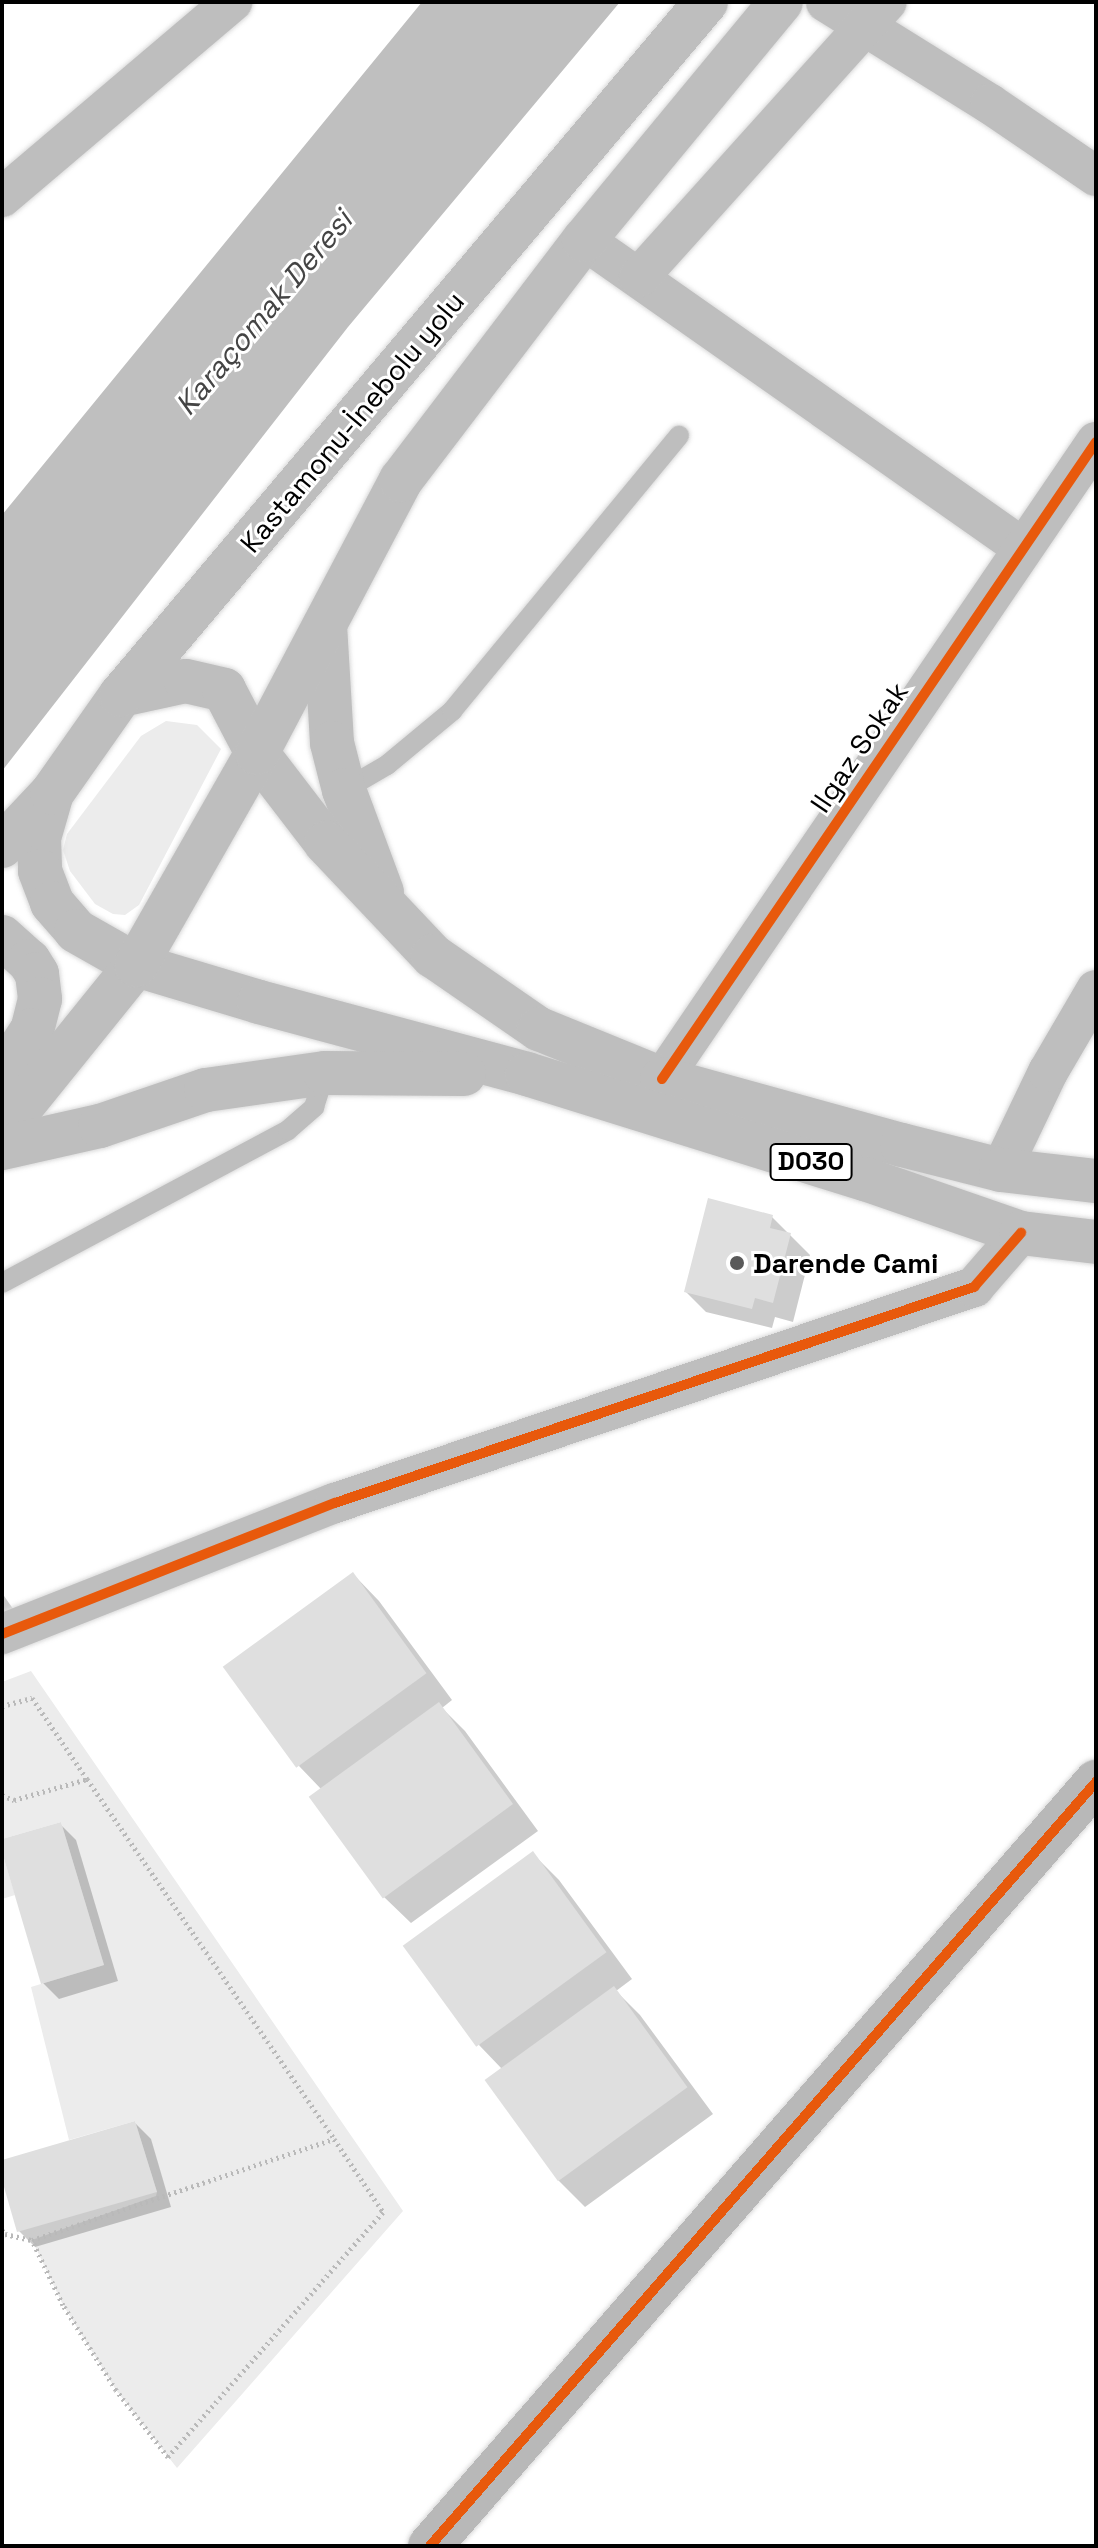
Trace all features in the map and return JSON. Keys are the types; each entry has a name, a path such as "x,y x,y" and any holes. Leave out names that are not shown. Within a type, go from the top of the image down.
{"main road":[{"name":"Kastamonu-İnebolu yolu","path":"2,846 52,793 121,695 706,2"},
{"path":"2,1131 136,965 257,753 401,480 584,240 781,2"},
{"path":"325,621 332,743 344,790 388,909"},
{"path":"121,695 186,681 224,690 257,753 326,843 433,956 539,1029 662,1079 1001,1170 1096,1181"},
{"path":"52,793 39,838 40,871 52,903 76,931 136,965 259,1002 527,1074"},
{"path":"2,937 29,961 37,974 40,999 32,1030 2,1076"},
{"path":"2,1148 100,1126 206,1090 325,1073 527,1074"},
{"name":"D030","path":"527,1074 865,1179 1021,1233 1096,1242"}],"street":[{"path":"2,197 232,2"},
{"path":"826,2 876,14 1096,176"},
{"path":"639,277 876,14"},
{"path":"584,240 1023,548"},
{"name":"Ilgaz Sokak","path":"662,1079 1096,442"},
{"path":"1001,1170 1048,1072 1096,990"},
{"path":"2,1634 335,1503 974,1287 1021,1233"},
{"path":"430,2546 1096,1782"}],"lane":[{"path":"344,790 387,765 452,711 679,436"},
{"path":"2,1283 295,1125 314,1107 325,1073"}],"path":[{"path":"2,1706 32,1698 383,2212 168,2457 116,2390 63,2305 32,2240"},
{"path":"2,1795 14,1800 87,1779"},
{"path":"2,2230 5,2234 32,2240 334,2139"}],"shaded area":[{"path":"166,721 197,725 221,749 139,905 125,915 113,914 95,904 70,871 63,850 67,834 141,736"},
{"path":"31,1671 403,2211 177,2468 116,2390 63,2305 32,2240 156,2196 157,2192 135,2121 69,2140 31,1987 104,1965 61,1822 2,1839 2,1682"},
{"path":"2,1852 15,1895 2,1899"}],"water":[{"name":"Karaçomak Deresi","path":"422,2 620,2 348,327 2,771 2,515"}],"building":[{"name":"Darende Cami","path":"708,1198 773,1215 770,1228 791,1233 773,1303 755,1298 752,1309 684,1292"},
{"path":"353,1572 426,1673 296,1768 223,1667"},
{"path":"439,1702 513,1804 383,1899 309,1797"},
{"path":"61,1822 104,1965 41,1984 2,1852 2,1839"},
{"path":"533,1851 606,1952 476,2047 403,1946"},
{"path":"614,1986 687,2087 558,2181 485,2080"},
{"path":"135,2121 157,2192 17,2232 2,2180 2,2160"}],"cycle path":[{"path":"662,1079 1096,442"},
{"path":"2,1634 335,1503 974,1287 1021,1233"},
{"path":"430,2546 1096,1782"}],"place":[{"name":"Darende Cami","path":"737,1263"}]}
